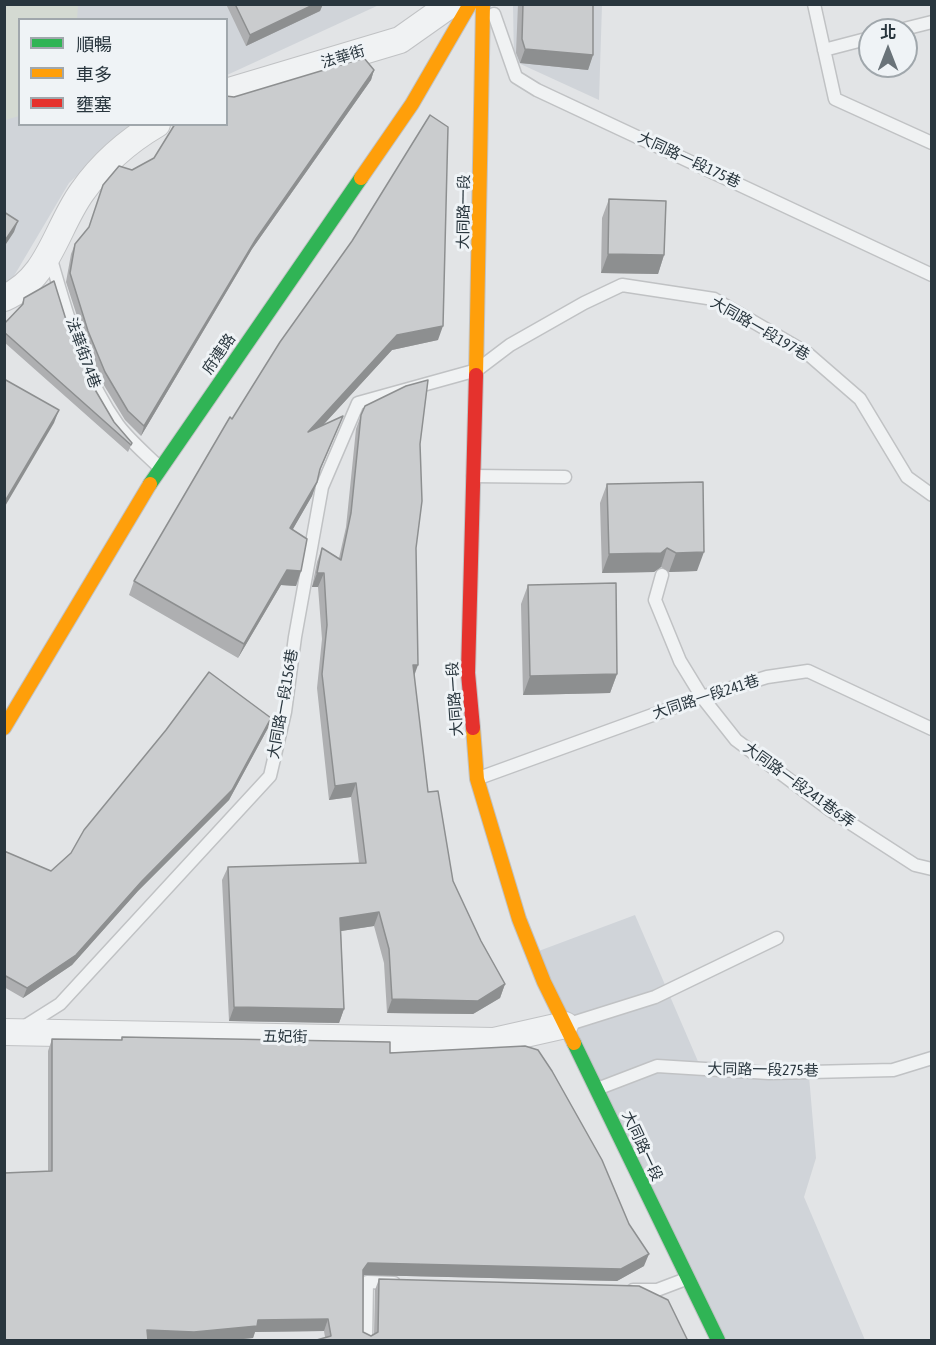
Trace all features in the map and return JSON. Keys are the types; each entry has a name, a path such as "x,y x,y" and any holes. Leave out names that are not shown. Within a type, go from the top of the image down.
{"street":[{"name":"法華街","path":"228,91 400,40 451,4"},
{"name":"府連路","path":"4,728 160,468 412,104 470,4"},
{"name":"大同路一段","path":"483,4 477,370 471,476 468,673 477,779 519,919 565,1025 718,1341"},
{"path":"4,298 21,291 50,255 82,193 130,140 154,126"},
{"name":"五妃街","path":"10,1032 494,1041 565,1025"}],"lane":[{"name":"大同路一段175巷","path":"490,4 516,77 932,275"},
{"path":"814,4 834,99 932,143"},
{"path":"824,50 858,41"},
{"name":"法華街74巷","path":"50,255 81,354 97,394 120,428 160,468"},
{"name":"大同路一段197巷","path":"477,370 510,345 584,303 622,285 714,299 807,353 861,399 907,477 932,495"},
{"name":"大同路一段156巷","path":"10,1032 60,1004 270,776 285,712 295,637 322,487 358,403 477,370"},
{"path":"471,476 565,477"},
{"name":"大同路一段241巷6弄","path":"662,575 655,600 680,661 702,697 736,740 830,810 915,865 932,869"},
{"name":"大同路一段241巷","path":"477,779 702,697 767,677 808,671 932,729"},
{"path":"565,1025 655,997 777,938"},
{"name":"大同路一段275巷","path":"597,1089 657,1066 769,1072 893,1070 932,1058"},
{"path":"622,1289 657,1290 687,1279"},
{"path":"366,1341 367,1282 402,1283"}],"shaded area":[{"path":"5,4 78,5 77,18 18,18 18,116 5,120"},
{"path":"5,5 379,5 228,75 228,18 18,18 18,126 130,126 69,183 8,286 5,287"},
{"path":"513,5 602,5 599,100 514,61"},
{"path":"635,915 703,1073 809,1076 816,1158 804,1197 865,1340 723,1340 536,952"}],"building":[{"path":"235,4 315,4 250,35"},
{"path":"523,4 593,4 593,55 525,49 522,39"},
{"path":"364,58 374,70 256,239 144,426 128,411 105,372 88,331 70,273 75,244 89,227 103,185 119,166 132,170 154,158 174,126 228,126 228,96 234,97"},
{"path":"430,115 448,127 443,326 397,335 308,432 343,416 320,469 317,482 290,528 307,539 301,571 287,570 244,644 134,581 230,417 232,419 280,342 352,241"},
{"path":"609,199 666,201 664,255 608,254"},
{"path":"4,212 18,221 4,242"},
{"path":"54,281 72,339 90,381 114,422 132,443 131,445 4,332 4,324 23,304 24,298"},
{"path":"4,379 59,410 4,503"},
{"path":"428,380 420,444 422,501 416,548 418,665 413,665 428,792 438,791 453,881 481,941 505,984 478,1001 392,999 389,949 379,912 340,918 344,1009 234,1007 228,867 366,863 356,783 335,786 322,674 327,625 324,573 317,573 322,548 341,560 351,513 361,415 365,406 406,386"},
{"path":"703,482 704,552 676,553 667,548 661,553 609,554 607,484"},
{"path":"616,583 617,674 530,676 528,585"},
{"path":"209,672 271,718 232,790 142,881 76,955 27,988 4,975 4,851 51,871 71,853 84,830 166,730"},
{"path":"122,1037 390,1042 390,1053 525,1046 538,1050 602,1160 629,1224 649,1254 621,1269 368,1263 363,1270 363,1332 371,1336 378,1332 379,1279 639,1286 668,1300 688,1341 313,1341 331,1336 328,1319 258,1320 257,1326 194,1332 147,1330 148,1341 4,1341 4,1173 52,1171 52,1039 122,1040"}],"traffic: fast":[{"path":"150,484 361,178"},
{"path":"574,1043 718,1340"}],"traffic: slow":[{"path":"361,178 412,104 470,4"},
{"path":"476,375 483,4"},
{"path":"4,728 150,484"},
{"path":"473,728 477,779 519,919 544,982 574,1043"}],"traffic: jam":[{"path":"473,728 468,673 476,375"}]}
